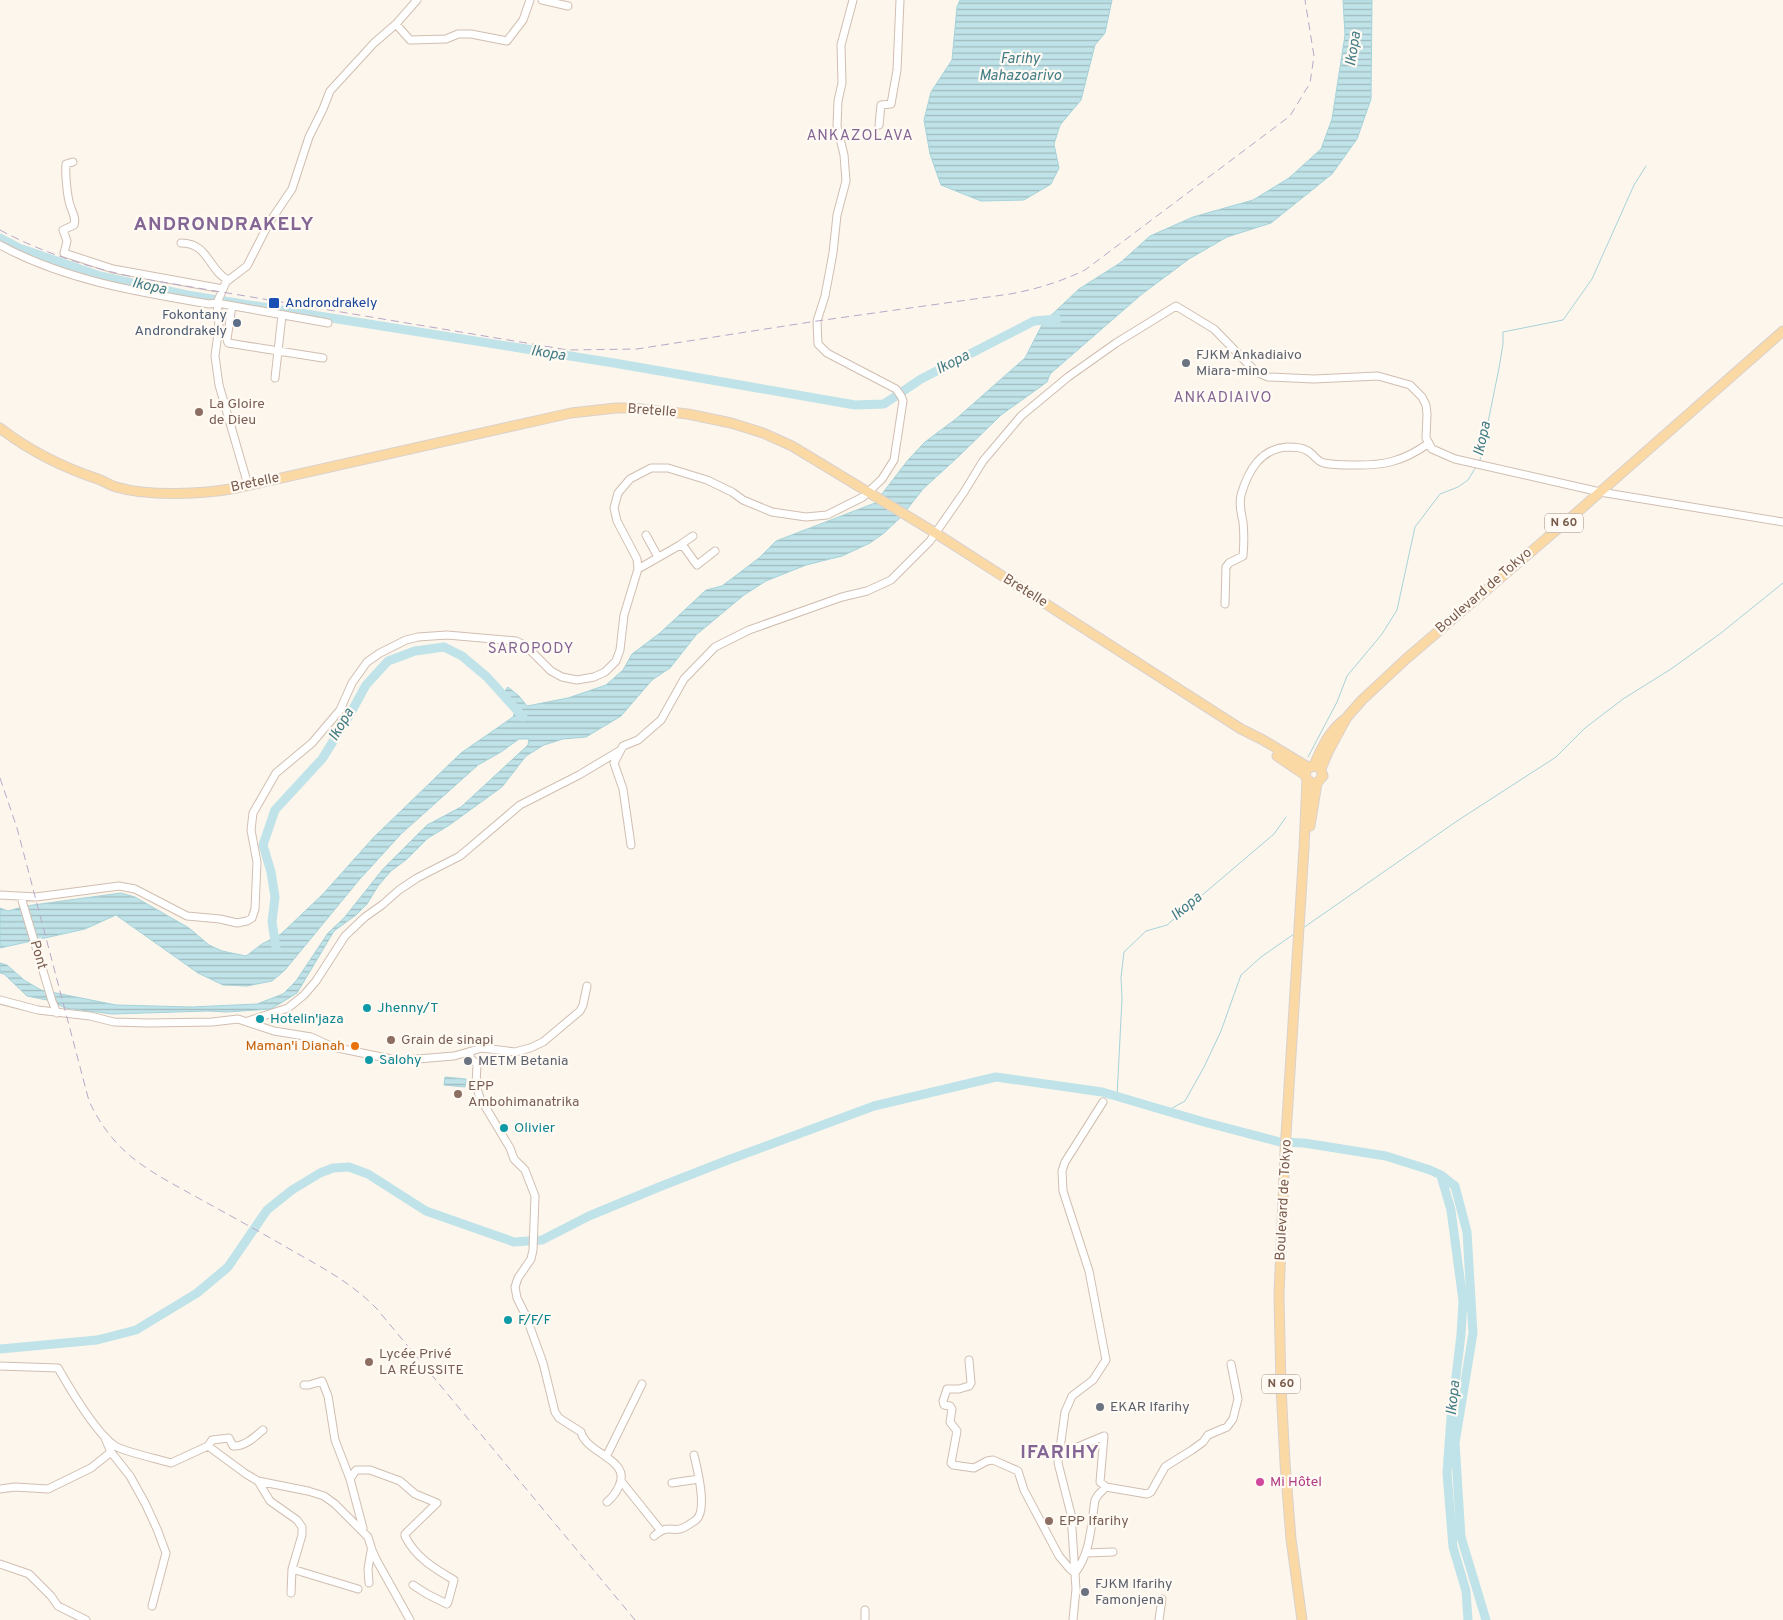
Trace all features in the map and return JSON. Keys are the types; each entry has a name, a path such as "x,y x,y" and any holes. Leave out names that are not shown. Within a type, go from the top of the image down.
{"main road":[{"name":"Boulevard de Tokyo","path":"1302,1620 1292,1539 1281,1387 1279,1295 1302,874 1311,771 1328,736 1362,700 1406,659 1783,331"},
{"name":"Bretelle","path":"0,428 46,458 115,487 151,492 188,493 222,491 570,413 632,408 661,410 722,420 763,434 802,451 871,493 1241,729 1246,737 1311,771 1313,784 1317,783"},
{"path":"1304,848 1317,783 1322,779 1311,771"}],"street":[{"path":"248,485 219,385 215,356 220,297 228,280 247,266 269,223 292,189 309,137 330,91 417,0"},
{"path":"396,24 410,40 446,39 458,34 471,34 507,41 523,20 530,0"},
{"path":"542,0 568,6"},
{"path":"0,895 36,896 119,886 135,889 187,916 220,919 237,924 247,922 252,918 255,909 257,862 251,830 253,813 276,773 312,743 340,710 352,683 367,662 406,640 448,635 516,641 526,646 551,671 562,678 577,680 594,677 605,672 616,662 620,650 629,597 638,569 637,559 617,520 614,508 615,500 618,493 640,472 651,468 668,468 707,480 732,492 743,500 772,512 806,516 827,514 871,493 894,460 903,401 896,389 827,353 818,344 817,335 817,321 825,296 837,215 846,181 844,155 837,126 838,101 842,83 841,44 853,0"},
{"path":"879,125 881,105 891,104 896,70 900,0"},
{"path":"73,162 66,164 66,172 69,201 76,221 74,225 63,230 67,241 64,252 113,269 220,297 232,306 328,322"},
{"path":"181,243 190,243 203,252 210,259 220,276 228,280"},
{"path":"0,245 48,266 90,280 140,292 209,304 220,297"},
{"path":"232,306 228,343 323,358"},
{"path":"614,763 623,746 638,740 661,720 684,679 715,647 749,630 867,591 891,580 917,555 932,531 983,461 1021,416 1116,343 1176,306 1214,329 1256,372 1268,377 1314,379 1378,376 1410,385 1422,397 1426,405 1426,438 1432,449 1455,459 1600,492 1783,522"},
{"path":"275,378 282,315"},
{"path":"1225,604 1226,567 1229,563 1243,556 1243,522 1239,507 1241,496 1247,476 1258,459 1273,450 1294,447 1307,450 1316,460 1324,463 1383,464 1414,453 1429,443"},
{"path":"646,535 658,558"},
{"path":"638,569 693,536"},
{"path":"680,544 697,565 715,551"},
{"path":"248,1021 288,1008 304,995 316,981 345,936 399,890 460,856 520,805 579,775 619,751 614,763 623,789 631,845"},
{"name":"Pont","path":"21,897 57,1013"},
{"path":"0,1000 38,1010 90,1016 114,1022 212,1022 238,1019 274,1031 311,1038 333,1047 391,1059 405,1060 430,1059 482,1048 515,1052 530,1048 543,1042 580,1012 584,1005 586,986"},
{"path":"263,1027 265,1017"},
{"path":"470,1052 470,1058 478,1064 476,1085 480,1098 510,1148 514,1159 525,1170 535,1196 531,1259 518,1278 515,1287 517,1298 526,1316 543,1363 555,1412 559,1418 581,1432 582,1438 588,1445 615,1463 621,1470 621,1481 614,1496 607,1502"},
{"path":"1073,1620 1076,1589 1071,1514 1058,1463 1064,1412 1072,1396 1093,1380 1106,1360 1089,1271 1062,1191 1061,1178 1065,1162 1103,1102"},
{"path":"969,1360 971,1383 969,1386 959,1389 948,1389 943,1400 944,1404 952,1408 950,1422 958,1431 952,1463 974,1468 993,1460 1018,1470 1024,1490 1059,1556 1075,1573"},
{"path":"1059,1453 1104,1436 1100,1482 1106,1487 1147,1494 1151,1492 1171,1462 1203,1442 1208,1435 1227,1427 1233,1419 1238,1399 1231,1364"},
{"path":"0,1366 58,1368 72,1392 105,1437 117,1447 171,1463 208,1446 212,1440 228,1438 233,1446 238,1446 263,1430"},
{"path":"304,1385 322,1381 325,1385 335,1440 350,1479 361,1525 368,1537 372,1550 410,1620"},
{"path":"606,1457 642,1384"},
{"path":"105,1437 111,1452 130,1476 146,1505 166,1553 152,1606"},
{"path":"208,1446 258,1481 308,1490 324,1496 335,1504 368,1537"},
{"path":"0,1489 14,1487 48,1489 91,1468 111,1452"},
{"path":"621,1481 658,1533 666,1528 682,1528 697,1519 701,1511 699,1479 694,1455"},
{"path":"350,1479 356,1470 370,1470 400,1481 415,1494 438,1502 405,1534 405,1538 415,1553 437,1571 454,1580 447,1604 427,1594 413,1584"},
{"path":"672,1483 699,1479"},
{"path":"258,1481 270,1501 296,1520 302,1527 302,1535 292,1569 291,1592"},
{"path":"1075,1573 1082,1564 1087,1552 1095,1500 1106,1487"},
{"path":"369,1583 368,1570 372,1550"},
{"path":"1087,1552 1113,1552"},
{"path":"0,1564 29,1574 51,1596 58,1606 86,1620"},
{"path":"292,1569 358,1589"},
{"path":"1159,1620 1162,1599"},
{"path":"865,1610 865,1620"}],"water":[{"name":"Farihy Mahazoarivo","path":"960,0 1112,0 1105,33 1095,45 1081,100 1060,125 1054,144 1059,168 1051,184 1024,200 981,201 941,185 930,154 924,120 931,92 952,60 957,7"},
{"path":"1343,0 1372,0 1371,99 1357,139 1332,174 1271,223 1227,237 1189,259 1142,294 1050,374 1047,382 1001,415 923,489 901,517 884,533 870,543 842,556 806,565 766,581 744,595 696,635 670,668 652,680 621,716 586,737 563,739 544,745 526,756 502,787 428,838 407,859 391,871 378,886 367,904 356,915 334,931 297,993 271,1009 227,1012 112,1014 65,1008 52,1001 27,996 4,974 0,973 0,963 7,965 24,980 41,990 116,1005 191,1007 257,1004 283,994 296,981 328,933 344,918 383,869 427,825 461,807 528,745 529,739 519,739 478,765 401,834 359,880 285,970 272,981 247,986 223,985 198,973 116,915 85,929 0,948 0,908 8,911 26,906 121,893 135,897 189,928 209,945 222,951 246,956 262,944 281,934 323,894 374,837 461,753 513,717 517,705 504,692 508,687 527,706 568,698 606,685 623,670 632,654 660,633 706,590 722,586 759,558 776,541 875,503 908,460 925,442 957,418 1025,358 1043,323 1079,289 1120,263 1150,236 1193,217 1253,200 1289,178 1321,149 1332,119 1345,35"},
{"path":"445,1077 466,1079 465,1087 444,1085"}],"waterway":[{"name":"Ikopa","path":"1479,462 1499,368 1503,332 1563,320 1592,279 1634,185 1646,166"},
{"name":"Ikopa","path":"0,238 19,248 100,276 187,295 614,363 855,405 884,404 921,379 1034,321 1057,319"},
{"name":"Ikopa","path":"1308,757 1337,702 1347,676 1382,634 1397,610 1415,527 1440,494 1458,487 1468,480 1476,467"},
{"path":"1303,928 1457,821 1556,757 1585,728 1623,699 1671,669 1721,633 1783,583"},
{"name":"Ikopa","path":"276,947 272,922 275,897 271,872 263,845 275,810 322,759 366,685 388,661 415,651 444,647 462,656 487,677 523,717"},
{"name":"Ikopa","path":"1117,1097 1122,999 1121,977 1124,952 1146,931 1167,925 1274,834 1286,817"},
{"path":"1167,1111 1185,1101 1204,1067 1221,1031 1241,975 1261,957 1294,934"},
{"path":"0,1349 97,1340 136,1330 197,1293 228,1267 267,1210 292,1190 320,1173 333,1168 349,1167 368,1174 426,1211 514,1242 542,1240 589,1216 659,1187 874,1106 996,1077 1102,1092 1280,1142 1304,1143 1386,1156 1430,1170 1441,1175 1455,1186 1467,1232 1473,1333 1455,1443 1461,1537 1486,1620"},
{"name":"Ikopa","path":"1441,1176 1451,1210 1463,1301 1447,1473 1453,1547 1466,1591 1468,1620"}],"railway":[{"path":"0,230 33,246 67,259 102,270 138,278 568,350 637,349 1010,294 1048,285 1085,270 1290,116 1310,83 1314,56 1305,0"},
{"path":"0,778 17,828 89,1101 110,1136 122,1149 165,1180 326,1270 368,1300 635,1620"}],"place":[{"name":"Androndrakely","path":"274,303"},
{"name":"Fokontany Androndrakely","path":"237,323"},
{"name":"FJKM Ankadiaivo Miara-mino","path":"1186,363"},
{"name":"La Gloire de Dieu","path":"199,412"},
{"name":"Jhenny/T","path":"367,1008"},
{"name":"Hotelin'jaza","path":"260,1019"},
{"name":"Grain de sinapi","path":"391,1040"},
{"name":"Maman'i Dianah","path":"355,1046"},
{"name":"Salohy","path":"369,1060"},
{"name":"METM Betania","path":"468,1061"},
{"name":"EPP Ambohimanatrika","path":"458,1094"},
{"name":"Olivier","path":"504,1128"},
{"name":"F/F/F","path":"508,1320"},
{"name":"Lycée Privé LA RÉUSSITE","path":"369,1362"},
{"name":"EKAR Ifarihy","path":"1100,1407"},
{"name":"Mi Hôtel","path":"1260,1482"},
{"name":"EPP Ifarihy","path":"1049,1521"},
{"name":"FJKM Ifarihy Famonjena","path":"1085,1592"}],"district":[{"name":"ANKAZOLAVA","path":"860,136"},
{"name":"ANDRONDRAKELY","path":"224,225"},
{"name":"ANKADIAIVO","path":"1223,398"},
{"name":"SAROPODY","path":"531,649"},
{"name":"IFARIHY","path":"1060,1453"}]}
